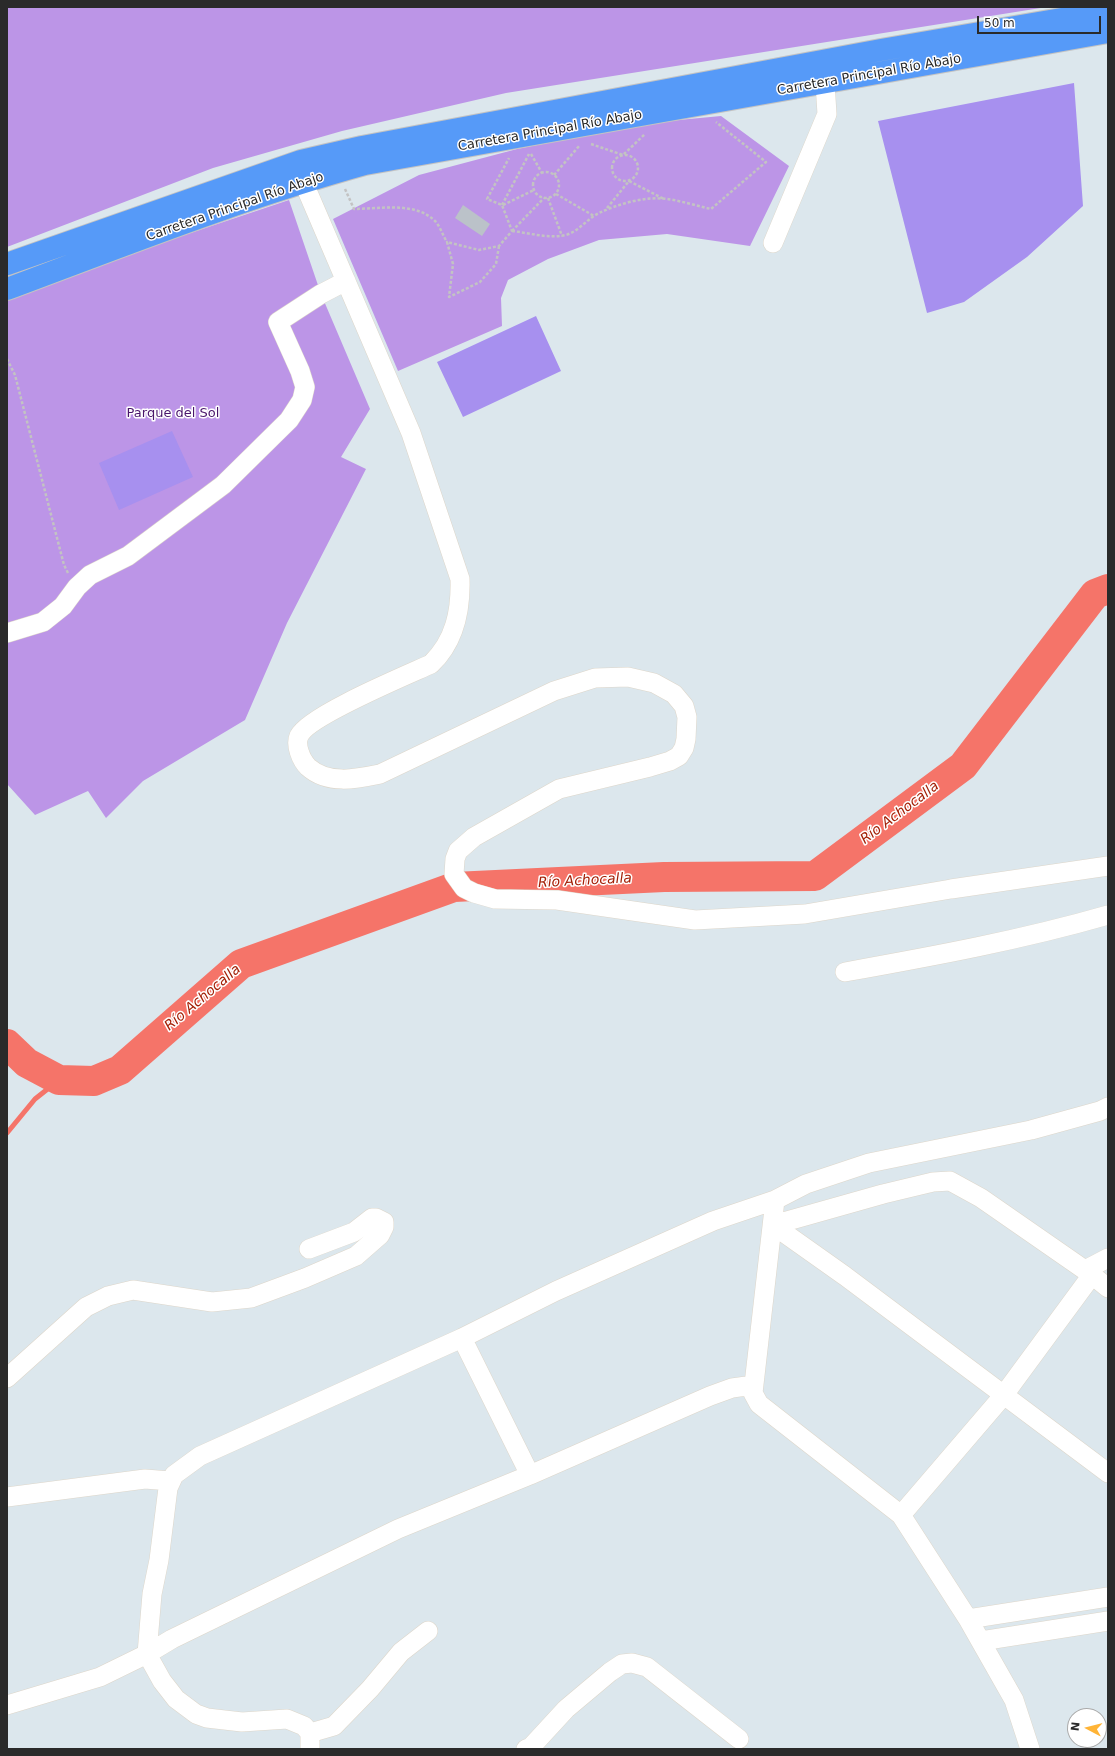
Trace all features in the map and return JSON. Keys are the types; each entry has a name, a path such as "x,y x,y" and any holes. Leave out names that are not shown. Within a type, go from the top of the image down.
{"main road":[{"name":"Carretera Principal Río Abajo","path":"7,264 302,171 362,147 873,52 1108,11"},
{"name":"Carretera Principal Río Abajo","path":"7,289 251,198 302,171 337,172 365,164 446,149 1108,32"}],"street":[{"path":"773,243 827,114 825,83"},
{"path":"302,171 346,281 411,433 460,579 461,597 452,635 442,654 431,664 331,712 304,729 298,737 298,746 304,764 314,772 331,778 349,780 380,774 554,691 595,678 628,678 654,683 674,694 684,706 686,712 686,739 684,748 679,756 670,761 656,765 559,789 474,837 458,851 454,868 457,881 464,888 474,893 495,899 557,900 695,920 805,914 951,889 1108,866"},
{"path":"7,633 43,622 63,606 77,587 90,575 128,556 223,485 289,420 302,400 305,387 300,371 278,322 321,294 346,281"},
{"path":"846,972 970,950 1051,932 1108,915"},
{"path":"428,1631 401,1652 370,1689 334,1726 310,1741 304,1726 287,1719 242,1722 207,1718 196,1714 176,1699 162,1681 147,1654 152,1594 170,1482 174,1475 200,1456 462,1338 556,1291 713,1221 776,1200 806,1184 869,1162 1032,1130 1100,1111 1108,1107"},
{"path":"774,1225 883,1194 933,1182 950,1180 975,1194 1089,1273 1108,1288"},
{"path":"776,1200 753,1393 759,1404 901,1515 968,1619 1014,1700 1030,1749"},
{"path":"7,1378 86,1307 108,1296 133,1290 212,1302 251,1298 305,1278 356,1256 380,1235 384,1227 384,1222 372,1218 354,1232 309,1248"},
{"path":"774,1225 845,1276 1004,1396 1073,1445 1108,1474"},
{"path":"901,1515 1004,1396 1089,1273 1108,1258"},
{"path":"462,1338 530,1475"},
{"path":"7,1705 100,1677 147,1654 172,1639 398,1529 530,1475 710,1396 732,1388 754,1385"},
{"path":"7,1497 145,1479 170,1482"},
{"path":"968,1619 1108,1597"},
{"path":"981,1641 1108,1620"},
{"path":"526,1749 530,1747 566,1709 610,1672 622,1664 632,1663 647,1668 738,1739"}],"path":[{"path":"647,132 623,155 613,162 612,171 614,175 620,180 629,181 665,199 711,209 766,162 714,120"},
{"path":"576,143 584,141 631,157 637,163 637,172 605,210"},
{"path":"554,175 584,141"},
{"path":"523,153 537,150"},
{"path":"530,152 542,173"},
{"path":"512,231 502,205 530,152"},
{"path":"510,156 487,199 502,205 534,190"},
{"path":"337,172 354,209 408,208 435,220 447,242 453,264 449,297 480,282 496,264 499,246 544,198"},
{"path":"546,172 554,175 559,182 556,194 548,198 540,197 534,190 533,186 535,178 542,173 546,172"},
{"path":"556,194 594,216"},
{"path":"548,198 562,236"},
{"path":"512,231 532,233 551,238 562,236 587,223 594,216 611,207 643,200 665,199"},
{"path":"447,242 479,250 499,246"},
{"path":"7,359 15,375 64,565 77,587"}],"green space":[{"path":"7,7 1047,7 506,93 342,131 213,168 7,247"},
{"path":"721,116 789,166 750,246 667,234 599,240 548,259 508,280 501,298 502,326 398,371 333,219 419,175 517,149 647,123"},
{"name":"Parque del Sol","path":"289,200 321,294 370,409 341,457 366,469 287,623 245,720 143,781 106,818 88,791 35,815 7,784 7,298 62,276"}],"shaded area":[{"path":"1074,83 1083,206 1027,257 964,302 927,313 878,121"},
{"path":"536,316 561,371 463,417 437,362"},
{"path":"172,431 193,477 119,510 99,463"}],"building":[{"path":"463,205 490,224 482,236 455,218"}],"waterway":[{"name":"Río Achocalla","path":"7,1044 27,1063 59,1080 94,1081 120,1070 241,964 454,887 664,877 815,876 963,766 1095,594 1108,589"},
{"path":"7,1133 35,1099 59,1080"}]}
